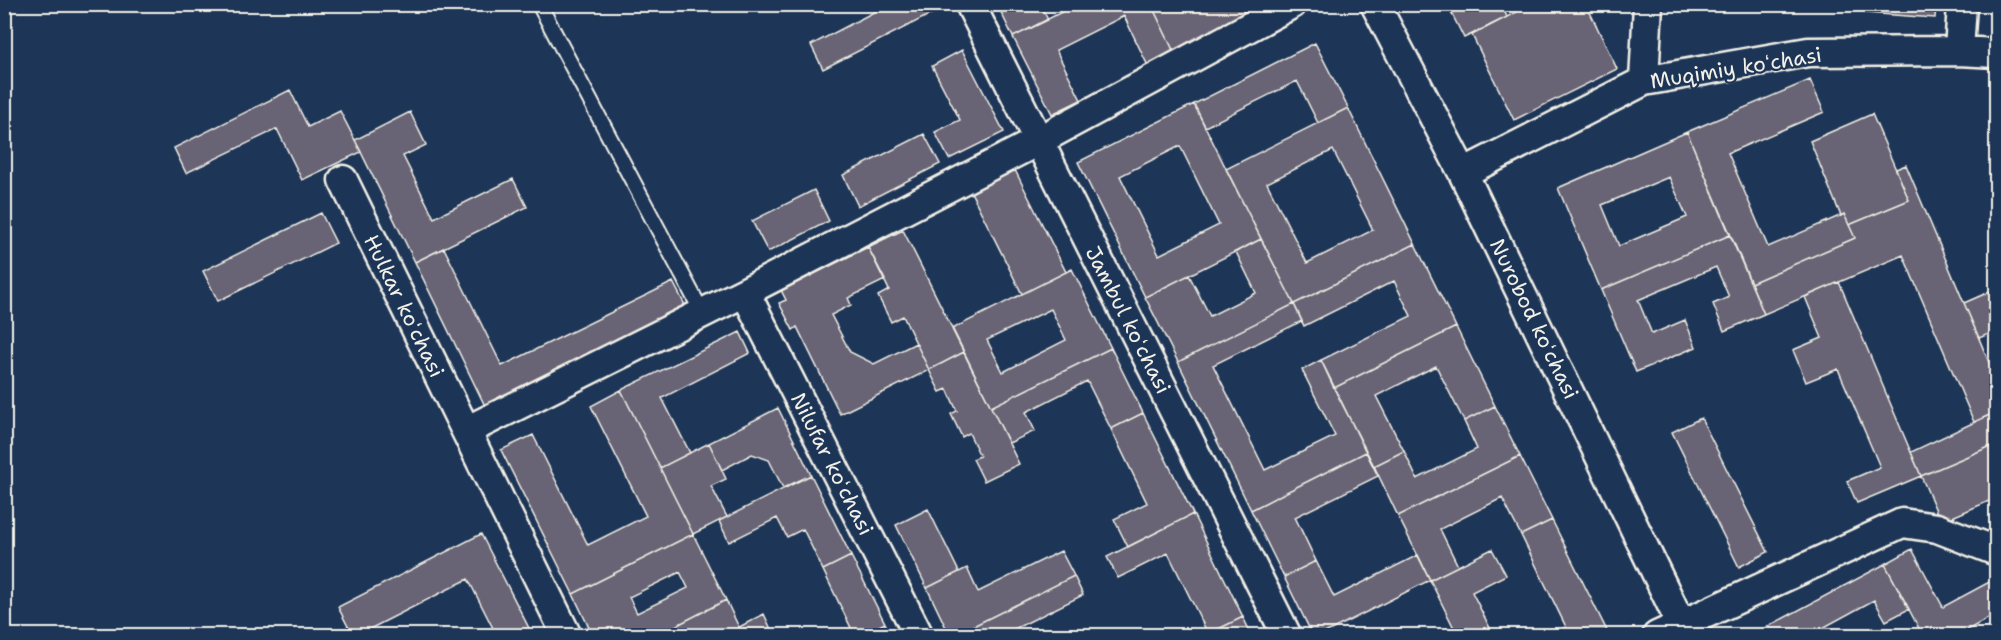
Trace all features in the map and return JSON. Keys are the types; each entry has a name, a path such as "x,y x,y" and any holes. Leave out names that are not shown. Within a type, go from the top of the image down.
{"street":[{"name":"Jambul koʻchasi","path":"970,4 1287,636"},
{"path":"466,431 703,314 1038,141 1292,4"},
{"name":"Nurobod koʻchasi","path":"1375,4 1463,173 1675,632"},
{"path":"1644,81 1648,4"},
{"path":"1959,51 1962,4"},
{"name":"Muqimiy koʻchasi","path":"1463,173 1644,81 1808,52 1959,51 1996,53"},
{"name":"Hulkar koʻchasi","path":"343,180 567,636"},
{"name":"Nilufar koʻchasi","path":"745,292 919,636"},
{"path":"1675,632 1902,523 1937,528 1996,551"}],"lane":[{"path":"539,4 703,314"}],"building":[{"path":"889,4 939,4 941,9 823,69 811,45"},
{"path":"997,4 1040,4 1048,20 1013,37"},
{"path":"1077,4 1151,4 1174,52 1148,66 1124,16 1056,50 1081,100 1052,114 1013,37"},
{"path":"1151,4 1182,4 1183,7 1189,4 1269,4 1174,52"},
{"path":"1447,4 1501,4 1507,17 1464,38"},
{"path":"1532,4 1586,4 1617,69 1514,120 1472,35"},
{"path":"1775,4 1806,4 1806,8"},
{"path":"1867,4 1936,4 1935,18 1866,13"},
{"path":"1991,4 1996,4 1996,21 1990,20"},
{"path":"1315,43 1348,108 1318,123 1297,81 1205,127 1194,104"},
{"path":"962,50 1004,132 949,159 935,132 960,120 932,66"},
{"path":"1810,80 1824,112 1728,153 1768,247 1844,214 1855,238 1751,283 1687,132"},
{"path":"290,90 308,127 340,111 361,152 302,180 277,129 186,173 174,148"},
{"path":"1194,104 1261,239 1145,297 1078,162","holes":["1180,146 1219,225 1159,255 1120,176"]},
{"path":"1348,108 1415,244 1294,304 1226,169","holes":["1333,150 1373,230 1307,263 1267,183"]},
{"path":"410,112 426,145 403,156 434,218 513,179 527,207 415,262 355,140"},
{"path":"1872,114 1909,200 1849,225 1844,214 1841,216 1810,141"},
{"path":"1687,132 1730,235 1601,290 1558,188","holes":["1669,177 1687,217 1619,246 1602,205"]},
{"path":"924,134 940,164 858,206 843,175"},
{"path":"1906,165 1996,379 1996,412 1974,422 1903,255 1764,314 1751,283 1855,238 1849,225 1909,200 1896,169"},
{"path":"1015,170 1066,272 1022,294 971,192"},
{"path":"814,190 829,221 768,252 752,221"},
{"path":"321,213 336,243 218,301 203,271"},
{"path":"903,230 964,352 929,370 903,316 891,322 878,296 889,290 868,247"},
{"path":"1730,235 1764,314 1724,331 1713,304 1729,297 1716,267 1638,300 1652,334 1685,320 1696,347 1636,372 1601,290"},
{"path":"1261,239 1294,304 1178,362 1145,297 1189,275 1210,316 1256,293 1236,252"},
{"path":"1415,244 1456,327 1334,388 1321,360 1411,316 1394,281 1304,326 1294,304"},
{"path":"868,247 885,280 848,298 851,305 831,315 850,352 874,364 916,343 929,370 840,414 797,327 793,330 779,303 786,300 781,290"},
{"path":"444,248 502,366 673,282 688,311 487,410 415,262"},
{"path":"1072,269 1111,348 991,407 952,329","holes":["1051,309 1066,340 1003,372 987,340"]},
{"path":"1839,282 1921,476 1857,503 1847,481 1880,467 1838,369 1806,382 1793,350 1822,338 1805,297"},
{"path":"1996,289 1996,331 1979,338 1964,303"},
{"path":"1294,304 1302,321 1213,365 1265,470 1335,436 1302,370 1321,360 1366,452 1251,510 1178,362"},
{"path":"1456,327 1495,406 1464,421 1436,366 1376,396 1404,451 1374,466 1334,388"},
{"path":"740,332 750,353 662,398 690,453 660,468 621,390"},
{"path":"1111,348 1143,413 1111,429 1087,381 1026,412 1035,431 1009,443 991,407"},
{"path":"964,352 1019,464 984,481 973,459 980,456 969,433 962,437 951,414 957,411 947,389 940,392 929,370"},
{"path":"621,390 693,534 573,594 501,450 533,435 588,545 646,516 591,406"},
{"path":"1495,406 1520,456 1398,516 1374,466 1404,451 1417,479 1477,449 1464,421"},
{"path":"778,408 811,475 783,488 769,460 752,454 722,470 709,443"},
{"path":"1996,412 1996,444 1921,476 1911,452"},
{"path":"1143,413 1193,514 1128,547 1114,519 1147,503 1111,429"},
{"path":"1701,418 1768,552 1739,567 1672,432"},
{"path":"709,443 726,479 711,486 727,517 693,534 660,468"},
{"path":"1996,444 1996,498 1941,522 1921,476"},
{"path":"1366,452 1378,476 1295,517 1316,561 1284,577 1251,510"},
{"path":"1520,456 1552,520 1521,535 1502,498 1440,529 1458,566 1430,580 1398,516"},
{"path":"811,475 851,556 823,570 803,529 787,537 777,518 729,542 719,521"},
{"path":"928,509 959,572 927,588 896,525"},
{"path":"1193,514 1243,617 1208,634 1168,553 1118,578 1107,557"},
{"path":"1552,520 1608,633 1602,636 1552,636 1566,627 1521,535"},
{"path":"481,534 533,636 497,636 468,579 353,636 338,607"},
{"path":"693,534 726,600 656,636 593,636 573,594","holes":["680,572 688,588 637,613 629,597"]},
{"path":"1492,549 1506,575 1472,592 1494,636 1458,636 1430,580"},
{"path":"1912,549 1943,607 1993,580 1996,586 1996,614 1957,636 1923,636 1885,564"},
{"path":"1061,551 1074,576 950,636 927,588 967,568 978,592"},
{"path":"1418,555 1430,580 1319,636 1313,636 1284,577 1316,561 1334,597"},
{"path":"851,556 885,623 860,636 855,636 823,570"},
{"path":"1885,564 1909,609 1886,621 1874,600 1808,636 1769,636 1765,628"},
{"path":"1074,576 1083,595 1000,636 953,636"},
{"path":"726,600 743,636 715,636 713,631 704,636 656,636"},
{"path":"764,614 774,636 743,636 739,627"},
{"path":"1243,617 1252,636 1208,636 1208,634"},
{"path":"885,623 891,636 860,636"}]}
